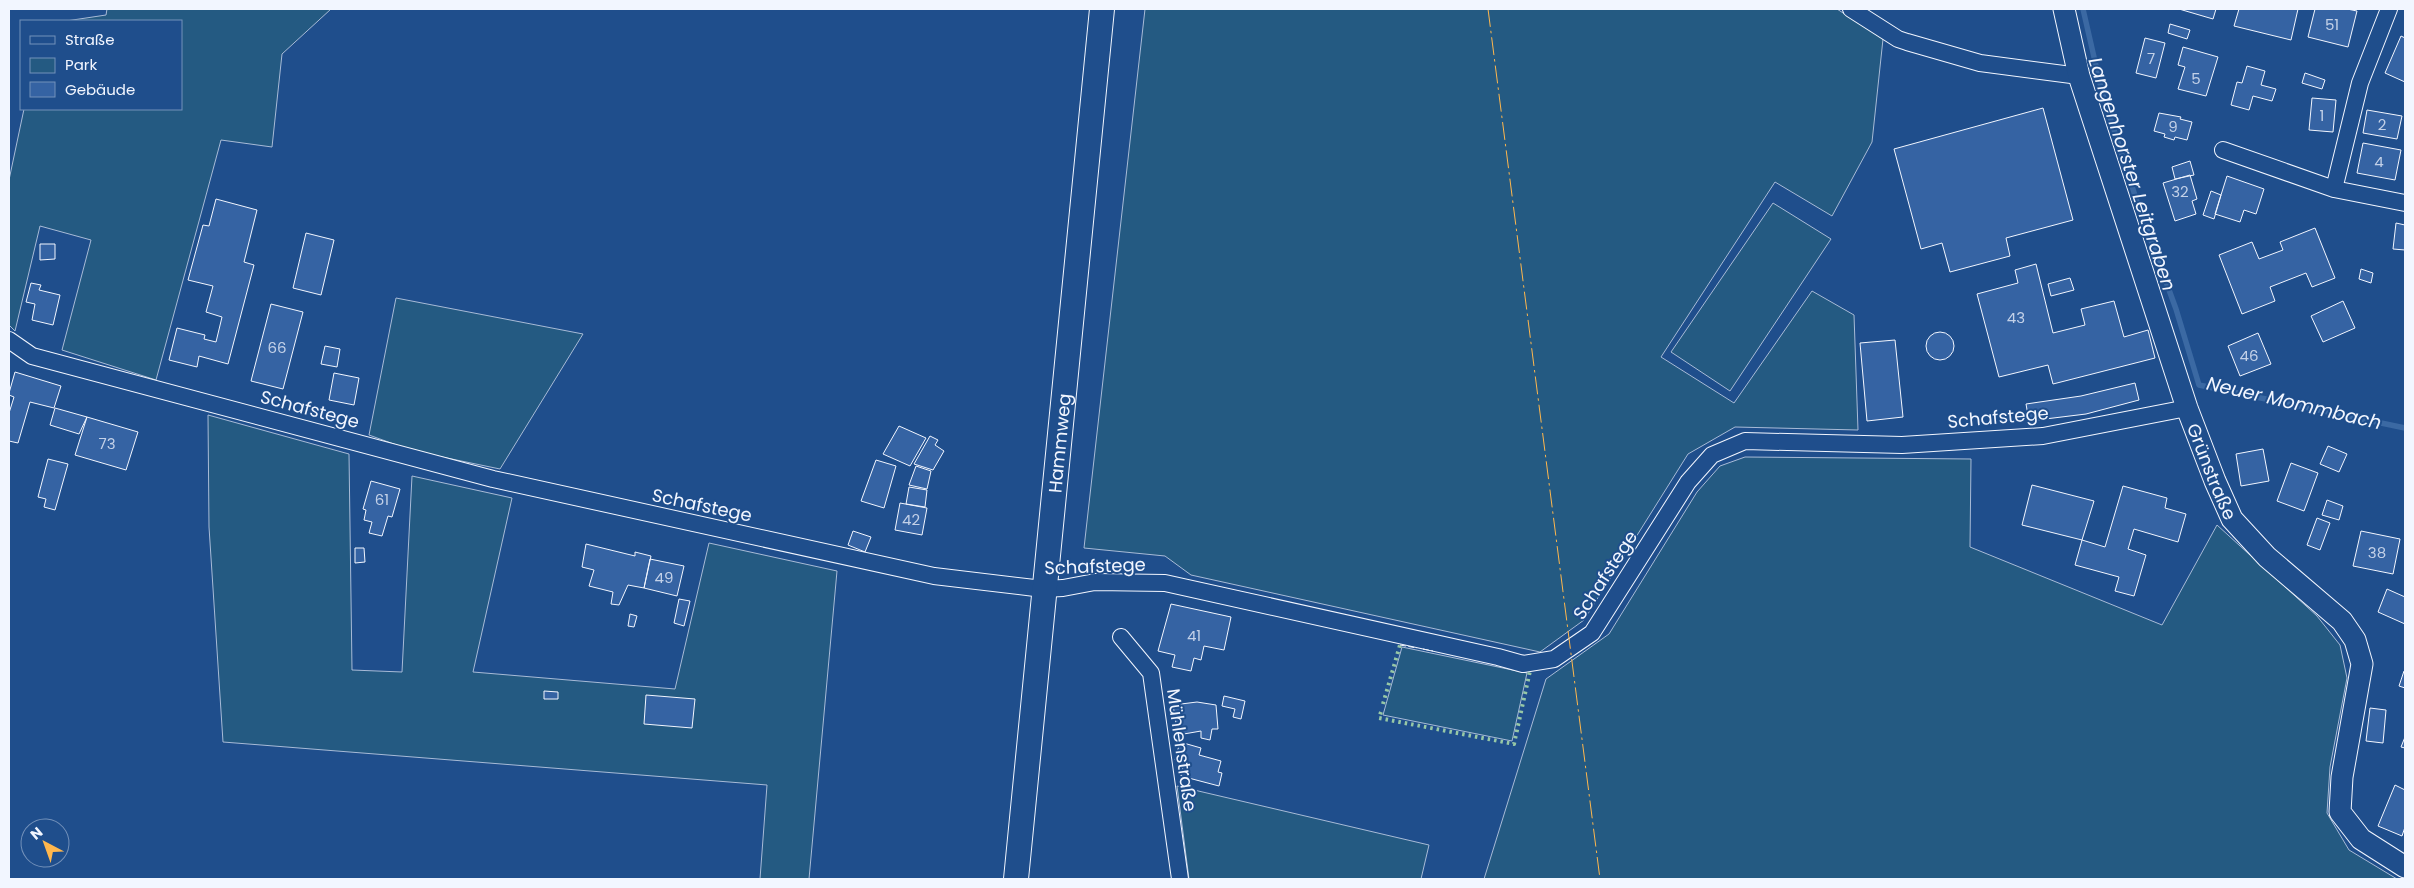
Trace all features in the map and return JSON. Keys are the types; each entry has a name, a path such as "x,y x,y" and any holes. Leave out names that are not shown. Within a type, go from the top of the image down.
{"main road":[{"name":"Hammweg","path":"1016,879 1102,9"}],"street":[{"path":"1851,9 1898,39 1907,42 1980,63 2079,76"},
{"name":"Grünstraße","path":"2064,9 2079,76 2187,408 2232,519 2267,557 2342,621 2355,640 2362,664 2342,777 2340,812 2361,839 2405,867"},
{"path":"2334,189 2360,83 2389,9"},
{"path":"2223,150 2334,189 2405,203"},
{"name":"Schafstege","path":"9,340 32,356 493,479 934,576 1046,569 1095,582 1165,584 1523,664 1554,659 1592,633 1688,482 1712,456 1745,441 1902,445 2043,436 2187,408"},
{"name":"Mühlenstraße","path":"1121,637 1151,673 1180,879"}],"green space":[{"path":"107,9 331,9 282,54 272,147 221,140 156,380 62,350 91,240 40,226 15,331 9,325 9,180 24,110 182,110 182,20 73,20 106,15"},
{"path":"1145,9 1837,9 1883,39 1872,142 1832,216 1775,182 1661,357 1734,403 1812,291 1854,315 1858,430 1735,427 1688,454 1584,620 1540,652 1191,575 1165,556 1084,548"},
{"path":"1773,203 1831,239 1730,391 1671,352"},
{"path":"396,298 583,334 500,469 413,451 369,435"},
{"path":"208,415 349,454 352,670 402,672 412,476 512,498 473,672 675,689 709,543 837,571 809,879 760,879 767,785 223,742 209,527"},
{"path":"1745,457 1971,459 1970,547 2162,625 2217,525 2317,616 2340,645 2347,678 2330,767 2327,813 2349,850 2397,879 1484,879 1546,679 1609,634 1697,492 1720,466"},
{"path":"1402,647 1527,673 1512,741 1383,715"},
{"path":"1177,786 1429,845 1421,879 1189,879"}],"building":[{"path":"2179,9 2216,9 2213,19"},
{"path":"2239,9 2298,9 2291,40 2234,26"},
{"path":"2315,9 2347,9 2357,11 2348,47 2308,37"},
{"path":"2170,24 2190,30 2187,39 2168,33"},
{"path":"2401,36 2405,38 2405,82 2385,73"},
{"path":"2145,38 2165,43 2156,78 2136,73"},
{"path":"2183,47 2218,57 2206,96 2178,89 2185,67 2178,65"},
{"path":"2247,66 2265,71 2261,85 2276,89 2272,101 2253,96 2249,110 2231,105 2237,82 2242,83"},
{"path":"2305,73 2325,80 2322,89 2302,83"},
{"path":"2312,98 2336,100 2333,132 2309,130"},
{"path":"2043,108 2073,220 2006,238 2010,256 1950,272 1942,243 1921,249 1894,149"},
{"path":"2367,110 2402,116 2397,139 2363,133"},
{"path":"2159,113 2181,117 2180,119 2192,122 2187,140 2175,137 2174,140 2164,137 2165,134 2154,131"},
{"path":"2363,143 2401,150 2395,180 2357,173"},
{"path":"2190,161 2194,175 2175,179 2172,167"},
{"path":"2190,175 2197,199 2192,201 2196,214 2175,221 2163,183"},
{"path":"2227,176 2264,189 2256,214 2244,210 2240,222 2215,214"},
{"path":"2211,191 2221,195 2214,219 2203,215"},
{"path":"216,199 257,210 244,262 254,265 228,364 199,356 197,367 169,360 177,328 205,335 204,339 216,342 222,317 206,312 213,286 188,280 203,225 209,226"},
{"path":"2396,223 2405,225 2405,250 2393,249"},
{"path":"2315,228 2335,278 2312,287 2306,273 2270,287 2275,301 2242,314 2219,255 2252,242 2259,259 2283,250 2280,242"},
{"path":"306,233 334,240 321,295 293,288"},
{"path":"40,244 55,244 55,259 40,260"},
{"path":"2036,264 2053,333 2085,325 2081,309 2114,301 2124,337 2148,330 2155,358 2053,384 2048,365 1999,377 1977,294 2018,283 2015,270"},
{"path":"2361,269 2373,273 2371,283 2359,279"},
{"path":"2070,278 2074,290 2051,296 2048,284"},
{"path":"31,283 41,285 39,290 60,295 53,325 32,320 35,304 26,302"},
{"path":"2343,301 2355,328 2323,342 2311,316"},
{"path":"271,304 303,312 283,389 251,381"},
{"path":"1940,332 1950,336 1954,346 1950,356 1940,360 1930,356 1926,346 1930,336"},
{"path":"2258,333 2271,364 2240,376 2228,346"},
{"path":"1895,340 1903,417 1867,421 1860,343"},
{"path":"325,346 340,349 337,367 321,364"},
{"path":"15,372 61,386 54,408 30,402 18,443 9,441 9,413 14,397 9,395 9,393"},
{"path":"334,373 359,378 354,405 329,400"},
{"path":"2135,383 2139,400 2086,414 2029,421 2026,404 2081,396"},
{"path":"55,408 87,417 79,434 50,425"},
{"path":"87,417 138,432 126,470 75,455"},
{"path":"899,426 926,438 910,466 883,454"},
{"path":"930,436 938,440 935,445 944,451 933,470 914,464"},
{"path":"2328,446 2347,454 2339,472 2320,464"},
{"path":"2263,449 2269,481 2241,486 2236,454"},
{"path":"48,459 68,464 55,510 44,507 46,499 38,497"},
{"path":"876,460 896,466 884,508 861,501"},
{"path":"2291,463 2318,473 2304,511 2277,501"},
{"path":"916,466 931,471 927,489 909,485"},
{"path":"371,481 400,489 392,517 388,516 382,536 369,533 372,522 364,520 366,510 363,509"},
{"path":"2032,485 2094,501 2082,540 2022,525"},
{"path":"2123,486 2167,498 2165,508 2186,514 2178,542 2134,529 2128,549 2146,555 2134,596 2115,591 2119,577 2075,565 2082,540 2105,547"},
{"path":"909,487 927,490 925,507 906,504"},
{"path":"2327,500 2343,506 2339,520 2322,515"},
{"path":"900,503 927,508 922,535 895,530"},
{"path":"2317,518 2330,523 2320,550 2307,545"},
{"path":"853,531 871,537 865,552 848,545"},
{"path":"2361,531 2400,539 2393,574 2353,566"},
{"path":"586,544 635,556 635,552 651,556 644,588 628,585 619,605 611,604 613,592 589,586 594,570 582,567"},
{"path":"355,548 364,548 365,562 355,563"},
{"path":"650,559 684,566 677,596 644,588"},
{"path":"2387,589 2405,597 2405,624 2378,612"},
{"path":"679,599 690,601 684,626 674,623"},
{"path":"1171,604 1231,617 1224,650 1204,646 1201,660 1194,658 1191,671 1172,667 1175,655 1158,651"},
{"path":"630,614 637,616 634,627 628,626"},
{"path":"2405,672 2405,688 2399,686"},
{"path":"544,691 558,692 558,699 544,699"},
{"path":"646,695 695,699 692,728 644,724"},
{"path":"1224,696 1245,701 1241,719 1233,717 1235,709 1222,706"},
{"path":"1197,702 1216,705 1218,729 1212,729 1210,740 1201,738 1201,731 1178,735 1173,705"},
{"path":"2370,708 2386,710 2383,743 2366,741"},
{"path":"2405,737 2405,748 2401,747"},
{"path":"1180,742 1201,748 1199,755 1221,761 1218,772 1222,773 1219,786 1181,776 1184,762 1175,760"},
{"path":"2395,785 2405,790 2405,827 2402,836 2378,826"}],"waterway":[{"name":"Langenhorster Leitgraben","path":"2083,9 2102,92 2138,205 2176,309 2199,385 2405,428"}],"hedge":[{"path":"1383,704 1400,645"},
{"path":"1381,712 1379,718 1514,744 1530,671"}],"fence":[{"path":"1400,645 1417,648"},
{"path":"1423,649 1433,651"}],"power":[{"path":"1488,9 1600,879"}],"water label":[{"name":"Neuer Mommbach","path":"2294,403"}]}
